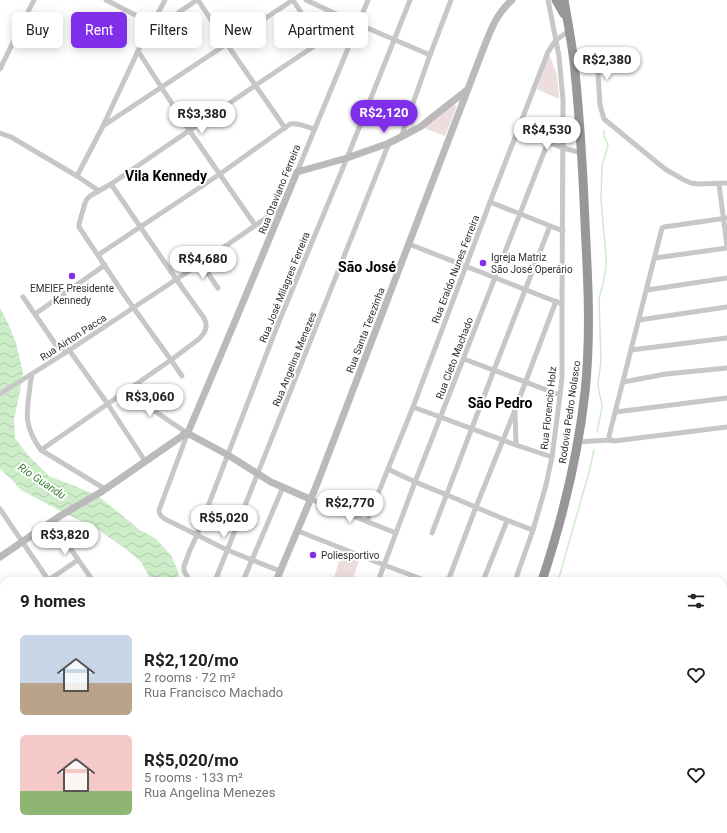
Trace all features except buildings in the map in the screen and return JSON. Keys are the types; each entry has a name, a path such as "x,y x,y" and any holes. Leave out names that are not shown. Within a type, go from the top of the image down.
{"highway":[{"name":"Rodovia Pedro Nolasco","path":"556,0 563,12 569,29"},
{"name":"Rodovia Pedro Nolasco","path":"543,577 563,512 578,442 585,393 588,352 589,306 582,153 575,71 564,0"}],"street":[{"path":"0,69 34,0"},
{"path":"106,0 135,15"},
{"path":"159,12 165,0"},
{"path":"179,12 197,0 210,19"},
{"path":"182,376 133,308 79,227 79,224 85,203 90,196 111,184 313,47 317,40 316,36 293,0 266,17"},
{"path":"306,0 332,12"},
{"name":"Rua Otaviano Ferreira","path":"363,12 368,0"},
{"name":"Rua José Milagres Ferreira","path":"188,577 184,571 187,556 197,535 278,324 347,158 410,0"},
{"path":"401,137 451,0"},
{"name":"Rua Santa Terezinha","path":"278,577 298,531 484,47 495,21 505,6 512,0"},
{"name":"Rua Florencio Holz","path":"517,577 525,555 546,485 552,457 562,377 562,88 559,56 548,0"},
{"path":"368,28 430,55"},
{"name":"Rua Eraldo Nunes Ferreira","path":"367,521 388,470 548,52 556,40 569,29"},
{"path":"77,176 103,126 140,48"},
{"path":"103,126 219,48"},
{"path":"230,48 286,128"},
{"name":"Rua Otaviano Ferreira","path":"197,535 165,519 159,513 159,510 187,433 236,320 348,48"},
{"path":"138,52 160,88 255,225"},
{"path":"601,57 598,73 600,105 604,119 665,169 684,180 699,184 727,183"},
{"path":"297,172 347,158 389,143 420,127 467,89"},
{"path":"455,100 461,106"},
{"path":"98,255 220,174 290,124 294,123 314,129"},
{"path":"518,130 563,148 582,153"},
{"path":"0,133 11,137 77,176 99,191"},
{"name":"Rua Cleto Machado","path":"380,577 440,417 548,142"},
{"name":"Rua Angelina Menezes","path":"217,577 389,143"},
{"path":"41,450 171,360 199,339 206,328 204,318 140,228 111,184"},
{"path":"655,258 727,247 725,218 719,184"},
{"path":"490,202 563,231"},
{"name":"Rua Airton Pacca","path":"0,394 201,263 282,207"},
{"path":"610,440 609,436 661,230 664,227 725,218"},
{"path":"432,533 550,226"},
{"path":"409,244 562,304"},
{"path":"201,263 218,288"},
{"path":"35,314 105,265"},
{"path":"647,290 727,278"},
{"path":"24,297 56,344 60,348 69,350 145,460"},
{"path":"450,577 556,301"},
{"path":"639,320 727,307"},
{"path":"631,350 727,338"},
{"path":"464,359 560,395"},
{"path":"623,382 666,374 727,368"},
{"path":"32,374 27,419 29,429 34,440 41,450 103,490"},
{"path":"125,391 187,433 228,455 258,474 310,499 396,533"},
{"path":"616,412 727,398"},
{"path":"412,407 552,457"},
{"path":"515,410 516,445"},
{"path":"578,442 614,441 727,427"},
{"path":"0,557 187,433"},
{"path":"388,470 507,521 533,530"},
{"path":"245,577 283,487"},
{"path":"0,508 45,577"},
{"path":"485,577 507,521"},
{"path":"52,522 90,577"},
{"path":"298,531 384,565 410,577"},
{"path":"197,535 227,550 280,571"},
{"path":"54,577 78,560"}],"shaded area":[{"path":"549,54 557,75 559,99 537,89"},
{"path":"454,102 456,108 445,136 424,128"},
{"path":"341,555 359,561 353,577 334,577"}],"water":[{"name":"Rio Guandu","path":"0,308 16,343 23,373 14,419 15,438 28,455 49,476 97,495 140,530 155,538 171,555 179,577 150,577 141,562 126,549 94,527 21,490 0,469"}],"waterway":[{"path":"597,432 602,407 598,383 601,361 599,299 606,267 601,200 602,165 608,146 604,135 604,130"},
{"path":"559,577 594,450"}],"place":[{"name":"Igreja Matriz São José Operário","path":"483,263"},
{"name":"EMEIEF Presidente Kennedy","path":"72,276"},
{"name":"Poliesportivo","path":"313,555"}],"district":[{"name":"Vila Kennedy","path":"166,176"},
{"name":"São José","path":"367,267"},
{"name":"São Pedro","path":"500,403"}]}
